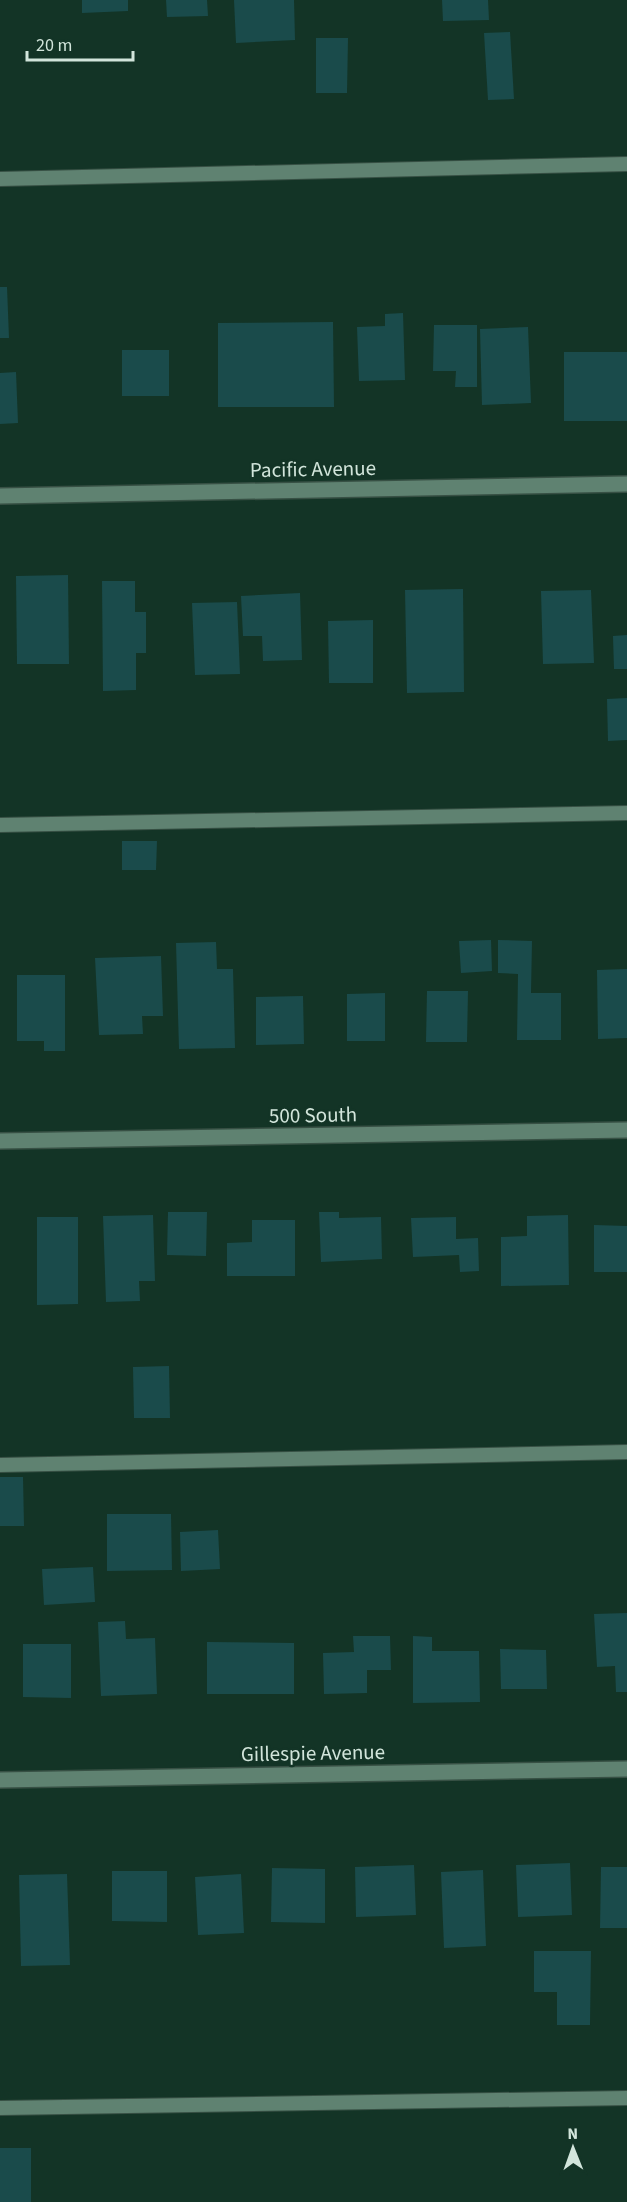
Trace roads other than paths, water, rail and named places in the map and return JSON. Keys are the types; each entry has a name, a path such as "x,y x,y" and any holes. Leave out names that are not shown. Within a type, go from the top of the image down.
{"street":[{"name":"Pacific Avenue","path":"0,496 627,484"},
{"name":"500 South","path":"0,1142 627,1130"},
{"name":"Gillespie Avenue","path":"0,1780 627,1769"}],"lane":[{"path":"0,179 627,164"},
{"path":"0,825 627,813"},
{"path":"0,1465 627,1452"},
{"path":"0,2108 627,2098"}]}
